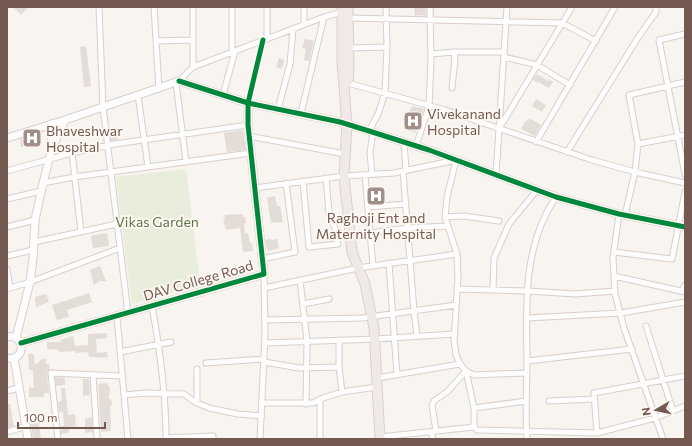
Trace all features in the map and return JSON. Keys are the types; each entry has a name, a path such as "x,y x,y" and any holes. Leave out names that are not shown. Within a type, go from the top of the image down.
{"highway":[{"path":"345,11 349,48 349,70 346,97"},
{"path":"345,11 342,62 347,124 344,176 352,252 365,284 372,316 375,339 380,438"}],"street":[{"path":"99,7 103,107 128,313"},
{"path":"154,7 158,88"},
{"path":"193,7 193,67"},
{"path":"223,95 234,51 232,7"},
{"path":"248,103 265,39 267,7"},
{"path":"304,7 304,24"},
{"path":"372,174 370,153 371,131 385,92 387,47 386,7"},
{"path":"416,146 429,106 431,54 430,7"},
{"path":"496,175 507,7"},
{"path":"499,128 572,7"},
{"path":"536,142 615,7"},
{"path":"567,152 639,36 656,12 656,7"},
{"path":"7,138 177,82 193,67 304,24 345,11 386,19 562,23 596,41"},
{"path":"301,113 324,17"},
{"path":"278,109 290,64 293,29"},
{"path":"685,34 659,40 685,174"},
{"path":"156,41 193,40"},
{"path":"349,48 387,47"},
{"path":"431,54 454,52 504,55 537,65 570,85"},
{"path":"452,88 455,59 454,52"},
{"path":"177,82 248,103 301,113 371,131 456,160 556,197 622,214 682,226"},
{"path":"177,82 186,162"},
{"path":"662,439 620,313 615,290 614,252 622,214 635,172 638,144 629,95 685,82"},
{"path":"348,83 385,92 499,128 567,152 635,172 685,183"},
{"path":"138,95 148,167"},
{"name":"DAV College Road","path":"19,341 117,317 264,274 249,136 248,103"},
{"path":"19,341 30,282 35,220 41,191 52,148 65,120"},
{"path":"50,124 52,148"},
{"path":"7,171 72,153 108,145 248,125"},
{"path":"638,144 685,135"},
{"path":"249,136 345,154"},
{"path":"404,142 407,228 417,336"},
{"path":"72,153 81,232"},
{"path":"43,183 74,177 251,153"},
{"path":"254,188 326,178 405,170 456,160"},
{"path":"456,160 446,197 445,217 456,254 458,278 455,334 456,355 460,364 466,371 474,375 526,373"},
{"path":"365,175 373,266"},
{"path":"303,181 309,247 338,244 336,231 329,213 326,178"},
{"path":"262,259 295,252 286,183"},
{"path":"493,290 494,258 509,224 537,190"},
{"path":"7,199 41,191"},
{"path":"614,252 672,259 682,226 685,192"},
{"path":"527,439 526,361 528,291 531,258 546,211 556,197"},
{"path":"368,207 406,204"},
{"path":"445,217 464,216 499,221"},
{"path":"7,227 35,220"},
{"path":"34,242 117,224"},
{"path":"370,233 407,228 448,226"},
{"path":"7,269 8,288 30,282 120,248"},
{"path":"7,256 33,250"},
{"path":"264,288 358,268 456,254"},
{"path":"390,263 397,375"},
{"path":"260,439 265,343 264,274"},
{"path":"614,276 684,291 685,285"},
{"path":"300,280 307,342 306,404"},
{"path":"457,289 575,294 615,290"},
{"path":"303,304 329,299"},
{"path":"527,318 620,313 685,302"},
{"path":"265,320 362,318 456,305"},
{"path":"152,306 159,344 165,394 166,438 213,436 213,439"},
{"path":"117,317 128,439"},
{"path":"646,326 673,411"},
{"path":"265,343 375,339 455,334"},
{"path":"7,337 13,337 19,341 22,347 20,354 11,358 27,426 28,439"},
{"path":"339,340 339,367 342,392"},
{"path":"120,352 170,342"},
{"path":"526,361 632,349"},
{"path":"206,364 264,361 299,368 339,367"},
{"path":"262,403 313,403 342,392 377,383 397,375 460,364"},
{"path":"197,369 197,403"},
{"path":"466,371 474,408 474,427"},
{"path":"433,439 434,431 432,405 434,401 448,391 466,371"},
{"path":"58,439 52,373 122,376"},
{"path":"93,375 97,439"},
{"path":"595,439 594,394 685,376"},
{"path":"7,391 19,388"},
{"path":"124,395 184,394 197,403 209,408 231,413 262,416"},
{"path":"549,402 594,399"},
{"path":"320,400 320,439"},
{"path":"474,408 526,402"},
{"path":"380,438 401,437 434,431 474,427 477,430 595,433 655,418 685,406"},
{"path":"7,432 27,426"}],"green space":[{"name":"Vikas Garden","path":"186,169 200,285 132,304 116,177"}],"building":[{"path":"13,7 28,7 21,15"},
{"path":"414,7 426,7 426,16 415,16"},
{"path":"305,39 314,41 309,61 304,60 306,49 302,48"},
{"path":"86,46 91,86 84,87 80,47"},
{"path":"279,58 284,60 282,69 276,67"},
{"path":"537,74 548,81 549,79 553,82 549,88 533,80"},
{"path":"536,99 546,105 542,112 532,106"},
{"path":"412,106 424,109 415,133 403,128"},
{"path":"529,118 541,125 535,136 521,129 526,120 528,121"},
{"path":"243,130 246,150 227,152 224,133"},
{"path":"117,131 119,139 111,141 110,132"},
{"path":"40,134 42,143 21,147 20,139"},
{"path":"383,190 384,201 371,202 370,191"},
{"path":"275,196 277,206 280,206 283,222 271,223 267,198"},
{"path":"243,214 243,217 245,217 245,234 248,233 253,251 243,252 240,228 226,230 223,220 225,220 224,215"},
{"path":"107,233 109,246 93,248 91,236"},
{"path":"277,239 279,248 268,251 265,240"},
{"path":"100,266 106,281 99,281 94,285 90,270"},
{"path":"89,293 92,302 67,310 69,317 57,320 52,305"},
{"path":"46,294 49,302 36,307 35,297"},
{"path":"107,333 107,338 96,339 97,353 107,352 108,357 95,358 89,357 88,352 59,352 59,350 47,349 47,342 61,342 60,340 73,336 75,346 88,345 88,334"},
{"path":"28,354 34,354 35,365 43,358 46,359 46,364 49,364 50,369 47,373 49,393 44,393 44,397 29,397 29,387 34,388 33,370 29,370"},
{"path":"55,377 65,378 65,385 56,386"},
{"path":"83,379 89,379 90,395 83,396"},
{"path":"107,383 110,388 109,399 111,399 112,405 110,406 111,431 101,432 98,384"},
{"path":"61,388 65,388 68,415 75,414 76,426 69,427 69,433 61,434 61,426 64,426 63,412 59,412 58,402 62,401"},
{"path":"7,404 10,404 14,426 7,428"},
{"path":"92,417 93,432 85,433 85,419"},
{"path":"39,423 41,439 33,439 31,424"}],"cycle path":[{"path":"21,343 264,274 248,125 248,103 263,40"},
{"path":"179,81 248,103 340,122 429,150 556,197 619,214 685,227"}],"place":[{"name":"Vivekanand Hospital","path":"413,121"},
{"name":"Bhaveshwar Hospital","path":"32,138"},
{"name":"Raghoji Ent and Maternity Hospital","path":"376,196"}]}
